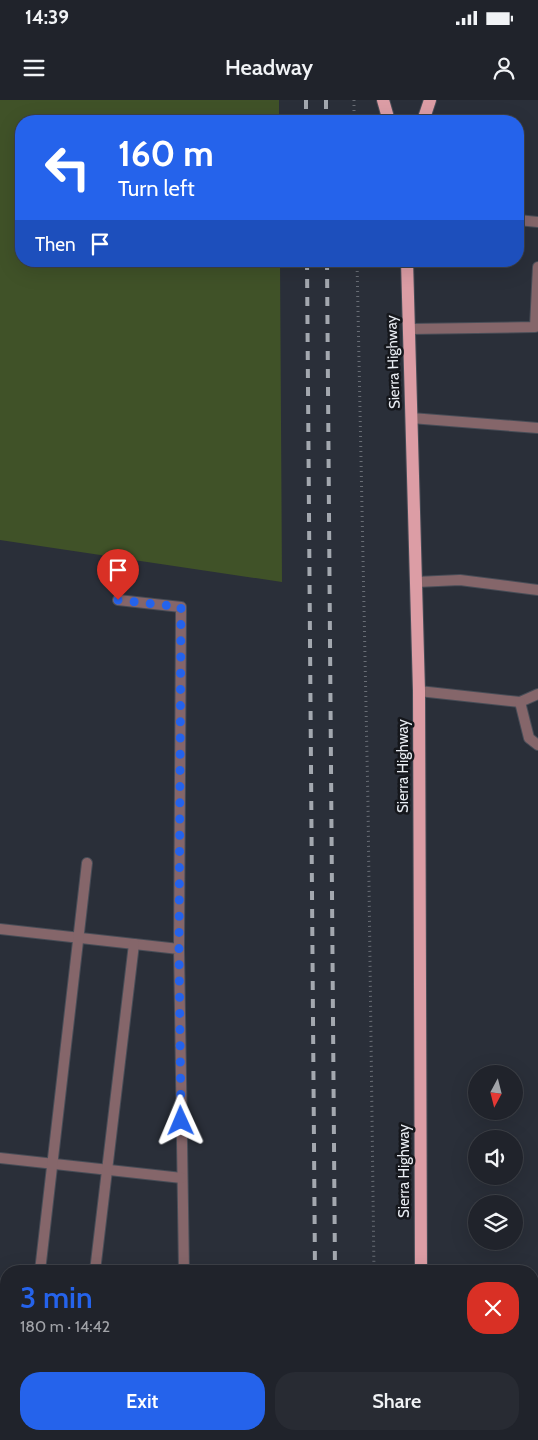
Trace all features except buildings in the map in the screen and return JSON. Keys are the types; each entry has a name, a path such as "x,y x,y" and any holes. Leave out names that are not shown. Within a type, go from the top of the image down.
{"main road":[{"path":"383,100 387,115"},
{"path":"425,115 430,100"},
{"name":"Sierra Highway","path":"407,267 419,691 421,1265"}],"lane":[{"path":"524,221 538,222"},
{"path":"409,329 536,327 538,267"},
{"path":"411,418 538,428"},
{"path":"416,582 460,580 538,590"},
{"path":"118,600 181,607 179,949 184,1265"},
{"path":"419,691 520,702 538,694"},
{"path":"520,702 530,738 538,745"},
{"path":"41,1265 87,863"},
{"path":"0,929 179,949"},
{"path":"96,1265 134,944"},
{"path":"0,1158 182,1178"}],"path":[{"path":"354,100 354,115"},
{"path":"357,267 368,805 374,1265"}],"green space":[{"path":"0,100 279,100 279,115 15,115 15,267 280,267 282,582 0,540"}],"railway":[{"path":"306,100 306,115"},
{"path":"326,100 326,115"},
{"path":"307,267 315,1265"},
{"path":"327,267 335,1265"}],"route":[{"path":"118,600 181,607 179,949 181,1121"}]}
